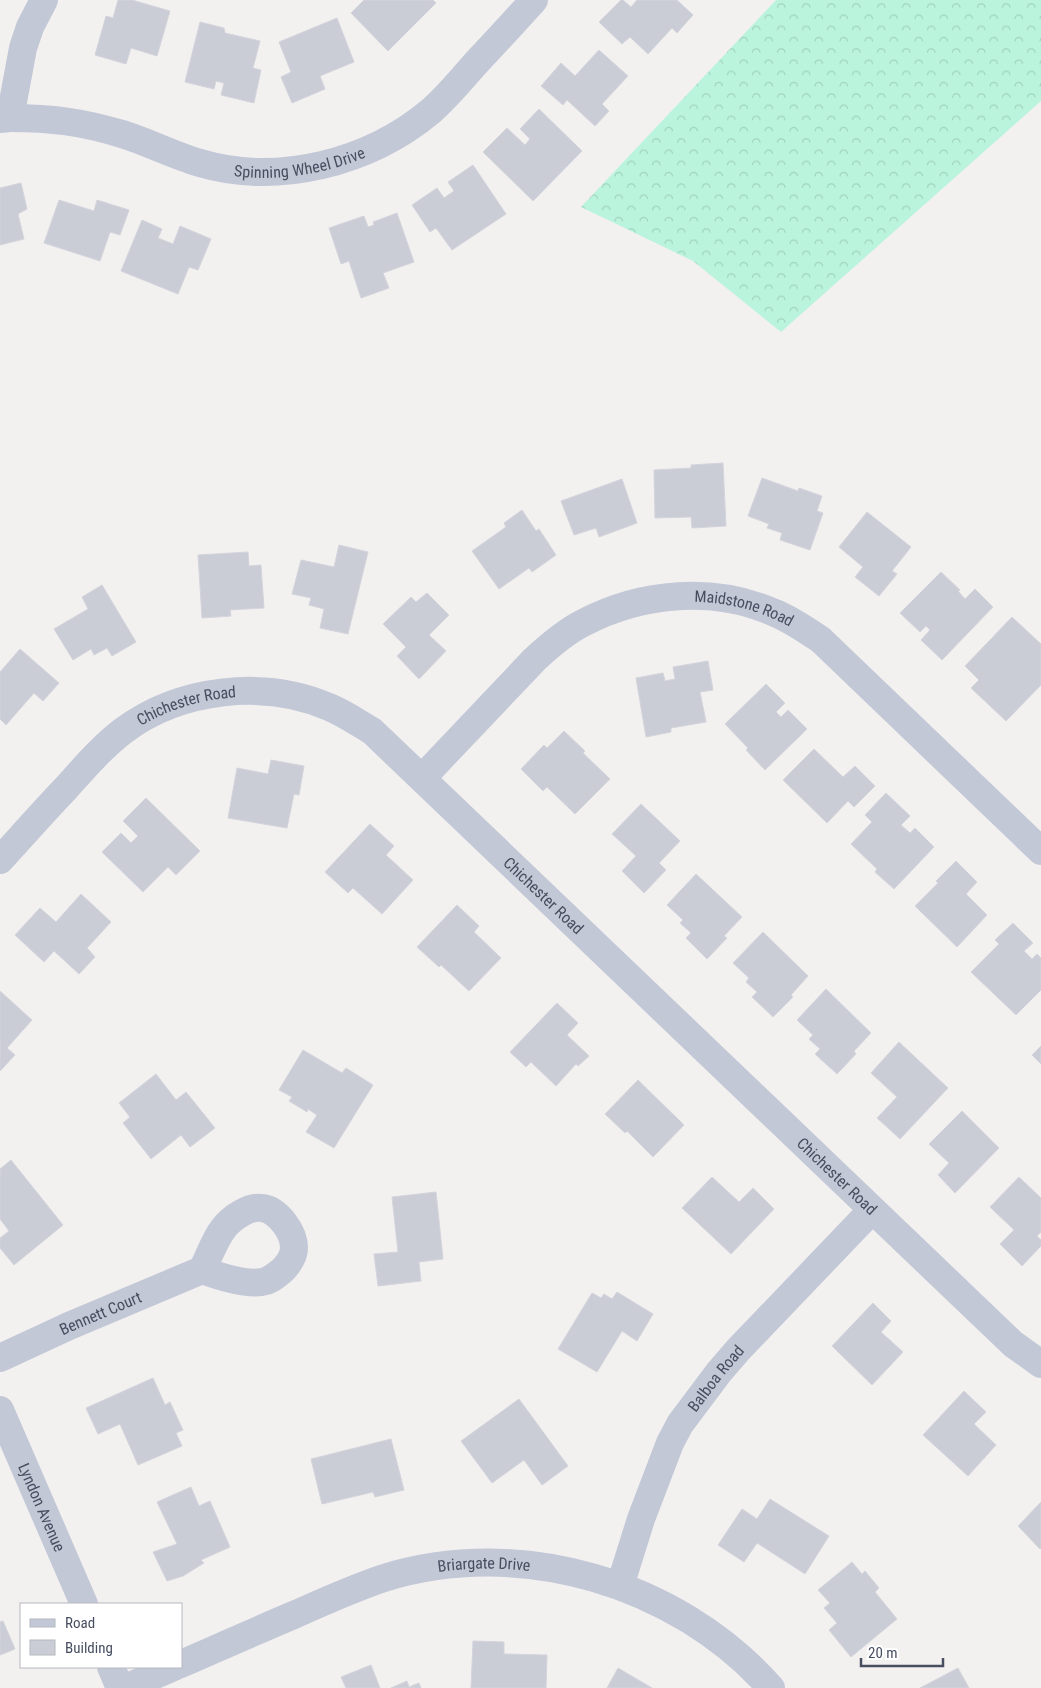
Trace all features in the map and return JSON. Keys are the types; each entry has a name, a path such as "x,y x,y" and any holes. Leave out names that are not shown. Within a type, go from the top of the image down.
{"street":[{"path":"5,119 23,48 30,27 44,0"},
{"name":"Spinning Wheel Drive","path":"5,119 46,118 76,122 122,134 201,163 237,170 264,172 300,169 336,162 379,145 410,127 432,110 534,0"},
{"name":"Maidstone Road","path":"423,777 534,660 554,643 582,624 613,609 654,598 693,595 726,598 775,612 821,640 1041,851"},
{"name":"Chichester Road","path":"0,860 93,758 124,731 152,714 183,701 224,692 265,691 298,696 329,707 372,731 423,777 1013,1344 1041,1364"},
{"name":"Balboa Road","path":"620,1586 651,1492 670,1443 680,1424 738,1350 872,1210"},
{"name":"Bennett Court","path":"0,1358 202,1270"},
{"name":"Lyndon Avenue","path":"0,1410 84,1603"},
{"name":"Briargate Drive","path":"182,1664 353,1588 385,1578 417,1570 460,1564 516,1564 571,1571 620,1586 665,1605 703,1628 738,1655 771,1688"},
{"path":"111,1668 120,1688"},
{"path":"125,1688 172,1668"}],"green space":[{"path":"776,0 1041,0 1041,101 781,332 693,261 581,207"}],"building":[{"path":"118,0 132,0 170,11 157,56 131,48 126,64 95,55 106,16 113,18"},
{"path":"364,0 433,0 436,3 388,51 351,13"},
{"path":"621,0 631,7 637,0 677,0 693,15 677,33 672,28 648,54 630,37 622,44 599,22"},
{"path":"337,18 354,62 320,76 325,89 292,103 281,77 291,72 279,42"},
{"path":"200,22 224,28 225,33 260,41 253,68 261,70 254,103 221,95 224,83 216,81 214,89 185,82"},
{"path":"599,50 628,76 602,104 609,111 595,126 567,100 563,105 541,86 561,63 575,76"},
{"path":"539,109 582,151 533,201 483,152 507,128 525,145 530,139 520,129"},
{"path":"473,165 506,214 452,250 436,228 430,232 412,205 437,188 444,198 454,191 448,182"},
{"path":"21,183 27,209 18,214 24,239 0,245 0,188"},
{"path":"59,200 94,211 97,200 129,210 120,235 110,232 100,261 44,243"},
{"path":"397,213 414,262 383,273 389,288 361,298 349,261 341,264 329,228 364,216 368,227 374,225 373,222"},
{"path":"142,220 162,229 158,238 173,244 180,226 211,239 198,270 189,267 178,294 121,271"},
{"path":"723,463 726,526 692,528 691,517 655,518 654,470 691,468 691,465"},
{"path":"762,478 798,491 799,488 822,496 817,511 823,513 810,550 780,540 782,533 767,528 769,524 748,516"},
{"path":"622,479 637,523 599,537 596,528 574,535 561,501"},
{"path":"522,510 536,531 539,529 556,555 532,572 529,568 499,589 472,551 506,527 504,523"},
{"path":"867,512 911,547 892,571 897,574 879,596 855,577 863,567 839,547"},
{"path":"339,545 368,552 348,634 320,628 324,609 309,605 311,598 292,594 301,560 334,567"},
{"path":"248,552 249,566 261,565 264,608 230,610 231,616 202,618 198,555"},
{"path":"941,572 960,590 958,591 965,599 975,589 993,607 942,660 921,640 930,630 926,626 920,632 900,613"},
{"path":"102,585 136,642 112,656 107,648 94,655 91,649 73,660 54,629 88,609 82,597"},
{"path":"427,593 449,615 429,635 446,651 419,679 397,656 406,647 383,624 411,597 416,602"},
{"path":"1012,617 1041,644 1041,685 1006,721 971,688 979,680 965,666"},
{"path":"20,649 59,683 43,701 34,693 6,725 0,719 0,672"},
{"path":"708,661 713,690 700,692 706,722 671,728 671,732 646,737 636,678 663,673 665,681 675,679 673,667"},
{"path":"766,684 785,703 776,712 781,717 788,710 807,729 765,770 746,750 748,748 725,724"},
{"path":"564,731 585,751 583,753 610,779 575,814 547,787 543,791 521,769 544,745 547,748"},
{"path":"814,749 843,777 855,766 875,786 854,807 848,801 827,823 783,780"},
{"path":"271,760 304,766 299,795 294,794 287,828 228,818 237,768 268,774"},
{"path":"886,793 910,816 901,825 910,833 915,828 934,847 894,889 875,872 877,869 851,844 872,822 865,815"},
{"path":"146,798 200,851 176,875 168,867 143,892 102,852 121,833 131,843 138,836 123,821"},
{"path":"641,804 680,841 659,863 666,870 644,893 622,871 636,856 612,834"},
{"path":"370,824 394,846 386,855 413,880 382,914 353,888 348,893 325,872"},
{"path":"956,861 977,882 966,894 987,915 957,947 915,906 938,883 936,881"},
{"path":"696,874 742,917 724,936 727,938 707,959 686,938 691,933 680,923 683,920 667,905"},
{"path":"81,894 111,922 87,948 95,957 79,974 54,951 44,962 15,935 40,908 56,922"},
{"path":"457,905 479,926 474,932 501,958 469,991 441,965 439,967 417,947"},
{"path":"1013,923 1033,943 1024,951 1032,959 1037,954 1041,958 1041,990 1016,1015 971,972 999,944 995,940"},
{"path":"763,932 808,976 791,995 793,997 773,1017 752,997 757,992 746,982 749,978 733,963"},
{"path":"826,989 871,1033 854,1051 856,1054 837,1074 815,1054 820,1049 809,1039 813,1035 797,1020"},
{"path":"0,991 32,1020 7,1048 15,1055 0,1071"},
{"path":"557,1003 578,1023 567,1035 589,1056 578,1066 576,1064 556,1086 531,1062 526,1067 510,1052"},
{"path":"899,1042 948,1088 900,1139 877,1118 897,1097 871,1073"},
{"path":"1041,1046 1041,1064 1032,1055"},
{"path":"303,1050 342,1073 346,1068 373,1085 334,1148 306,1132 317,1115 308,1109 307,1112 289,1101 292,1097 279,1090"},
{"path":"156,1074 176,1100 186,1092 215,1128 190,1147 181,1135 151,1159 123,1123 130,1117 119,1103"},
{"path":"638,1080 684,1125 653,1157 627,1131 625,1133 605,1114"},
{"path":"962,1111 999,1148 955,1193 938,1175 949,1163 929,1144"},
{"path":"11,1160 63,1225 14,1265 0,1248 0,1238 9,1231 0,1219 0,1169"},
{"path":"712,1177 739,1202 753,1188 774,1209 731,1254 682,1208"},
{"path":"1019,1177 1041,1198 1041,1232 1037,1236 1041,1240 1041,1246 1022,1266 1000,1244 1014,1230 990,1207"},
{"path":"436,1192 443,1259 419,1262 421,1281 378,1286 374,1254 398,1252 392,1197"},
{"path":"617,1292 653,1314 637,1341 622,1331 597,1372 558,1349 592,1293 601,1298 604,1294 612,1299"},
{"path":"873,1303 891,1321 881,1332 903,1352 872,1385 832,1346"},
{"path":"153,1378 165,1405 170,1402 183,1430 176,1433 182,1446 138,1465 120,1424 98,1434 86,1408"},
{"path":"964,1391 986,1412 974,1424 996,1445 968,1476 923,1435"},
{"path":"519,1399 568,1466 542,1485 524,1460 492,1483 461,1441"},
{"path":"391,1439 404,1490 375,1497 373,1492 322,1504 311,1459"},
{"path":"191,1487 199,1506 210,1501 230,1547 201,1560 204,1563 183,1576 167,1581 153,1552 177,1544 157,1502"},
{"path":"770,1499 829,1536 805,1574 757,1543 744,1562 718,1545 742,1509 757,1519"},
{"path":"1041,1502 1041,1548 1040,1549 1018,1526"},
{"path":"852,1562 862,1574 865,1571 879,1588 875,1592 897,1619 851,1657 829,1630 837,1623 824,1608 830,1603 818,1590"},
{"path":"3,1621 15,1649 0,1655 0,1622"},
{"path":"473,1641 504,1642 504,1654 547,1655 546,1688 471,1688"},
{"path":"371,1665 380,1688 346,1688 341,1677"},
{"path":"618,1668 652,1688 607,1688"},
{"path":"958,1668 969,1688 920,1688"},
{"path":"407,1681 409,1687 419,1683 421,1688 391,1688"}]}
